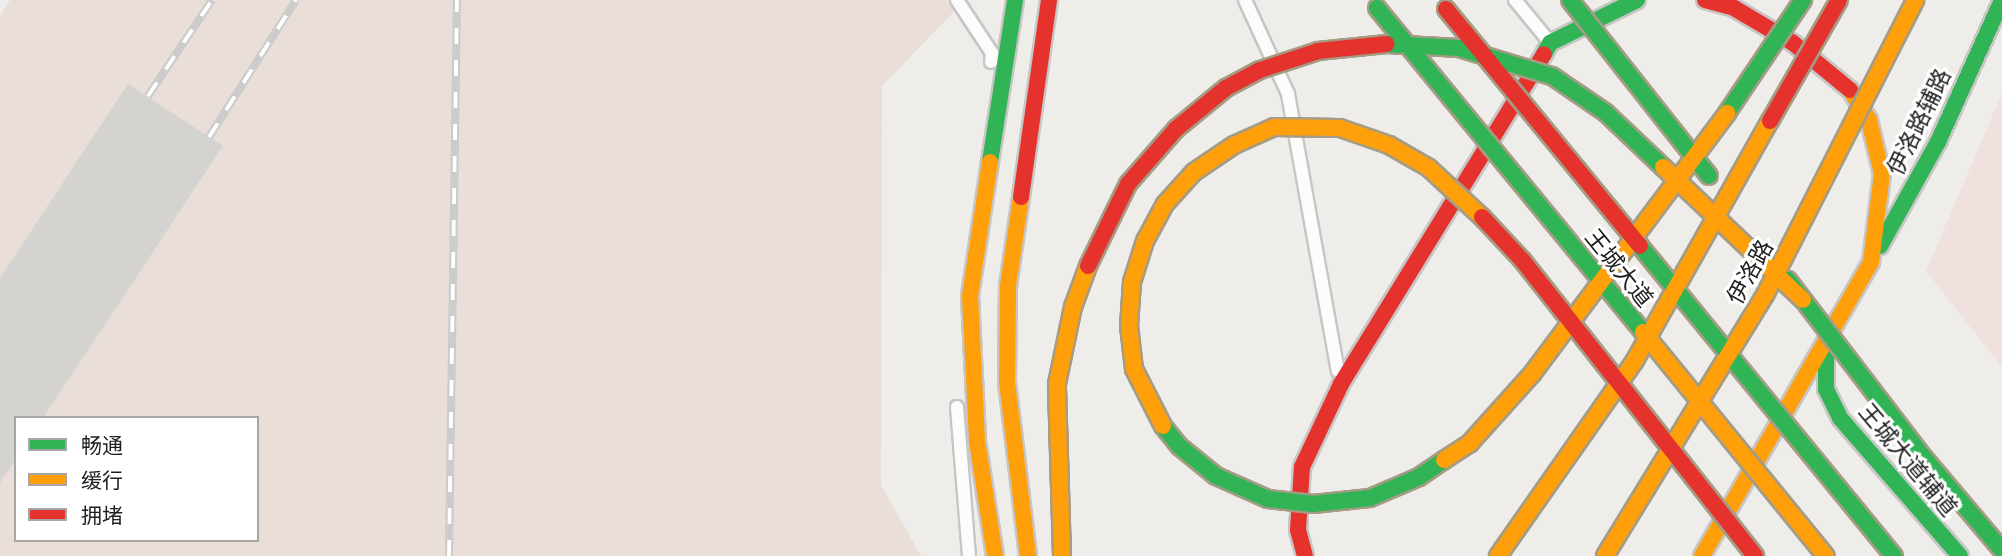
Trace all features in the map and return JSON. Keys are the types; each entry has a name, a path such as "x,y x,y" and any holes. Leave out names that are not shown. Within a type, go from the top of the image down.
{"main road":[{"path":"995,556 977,441 970,296 1015,0"},
{"path":"1028,556 1007,382 1009,286 1049,0"},
{"path":"1570,0 1925,458 2002,550"},
{"path":"1305,556 1298,530 1302,467 1340,384 1550,43 1637,0"},
{"path":"1705,0 1734,8 1793,43 1846,85 1869,120 1882,174 1871,262"},
{"path":"1755,556 1644,417 1577,331 1569,320 1561,310 1553,299 1531,271 1496,230 1429,168 1389,145 1340,128 1307,124 1274,127 1234,145 1194,172 1165,204 1145,241 1132,282 1129,326 1134,369 1155,415 1179,446 1216,476 1268,499 1313,504 1370,498 1394,488 1470,443 1523,385 1532,374 1565,330 1573,319 1691,166 1803,0"},
{"path":"1498,556 1634,362 1839,0"},
{"name":"伊洛路","path":"1605,556 1765,295 1915,0"},
{"name":"伊洛路辅路","path":"1702,556 1826,348 1938,142 2002,0"},
{"name":"王城大道","path":"1377,8 1826,556"},
{"name":"王城大道","path":"1446,9 1894,556"},
{"path":"1062,556 1057,384 1073,307 1098,240 1128,184 1176,129 1226,88 1260,70 1318,51 1404,42 1459,48 1552,76 1606,113 1803,300"},
{"name":"王城大道辅道","path":"1826,348 1826,389 1840,418 1960,556"},
{"path":"1925,458 1987,556"}],"lane":[{"path":"957,0 992,53"},
{"path":"958,371 961,293 1000,0"},
{"path":"1245,0 1288,94 1340,384"},
{"path":"1515,0 1550,43"},
{"path":"958,397 957,435 969,556"}],"shaded area":[{"path":"10,0 965,0 882,86 881,485 921,556 0,556 0,16"},
{"path":"2002,93 2002,367 1926,271"}],"building":[{"path":"128,84 223,146 44,416 14,416 14,462 0,483 0,278"}],"railway":[{"path":"148,96 212,0"},
{"path":"209,137 296,0"},
{"path":"449,556 457,0"}],"traffic: fast":[{"path":"990,162 1015,0"},
{"path":"1570,0 1709,176"},
{"path":"1544,54 1550,43 1637,0"},
{"path":"1727,113 1803,0"},
{"path":"1880,246 1938,142 2002,0"},
{"path":"1377,8 1643,332"},
{"path":"1387,44 1459,48 1552,76 1606,113 1663,167"},
{"path":"1640,246 1894,556"},
{"path":"1788,280 1925,459 2002,550"},
{"path":"1826,347 1826,389 1840,418 1960,556"},
{"path":"1163,426 1179,446 1216,476 1268,499 1313,504 1370,498 1419,477 1444,460"}],"traffic: slow":[{"path":"1605,556 1765,295 1915,0"},
{"path":"1702,556 1871,262 1882,174 1869,120 1850,90"},
{"path":"1444,460 1470,443 1532,374 1727,113"},
{"path":"1498,556 1634,362 1770,121"},
{"path":"1163,426 1134,369 1129,326 1132,282 1145,241 1165,204 1194,172 1234,145 1274,127 1340,128 1389,145 1429,168 1482,217"},
{"path":"990,162 970,296 977,441 995,556"},
{"path":"1663,167 1803,300"},
{"path":"1021,197 1008,286 1007,382 1028,556"},
{"path":"1062,556 1057,384 1073,307 1088,266"},
{"path":"1643,332 1826,556"}],"traffic: jam":[{"path":"1021,197 1049,0"},
{"path":"1705,0 1734,8 1793,43 1850,90"},
{"path":"1770,121 1839,0"},
{"path":"1446,9 1640,246"},
{"path":"1088,266 1128,184 1176,129 1226,88 1260,70 1318,51 1387,44"},
{"path":"1305,556 1298,530 1302,467 1341,384 1544,54"},
{"path":"1482,217 1523,261 1755,556"}]}
